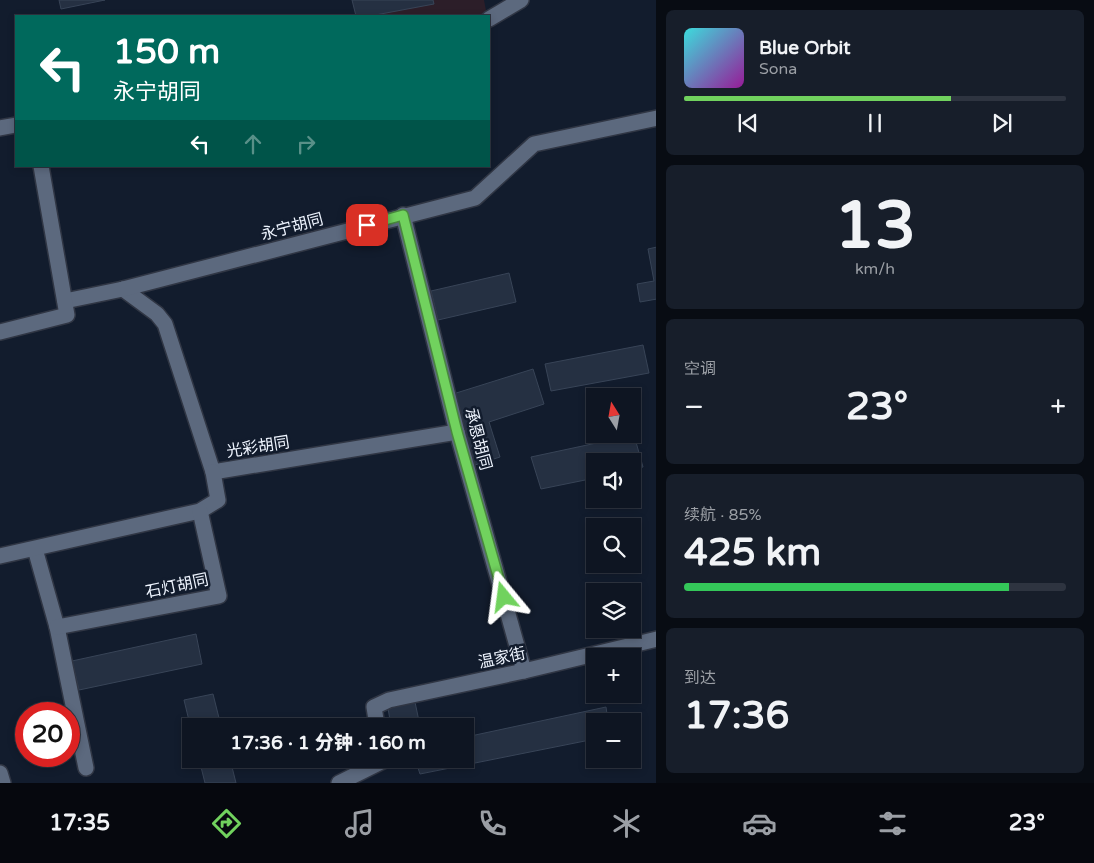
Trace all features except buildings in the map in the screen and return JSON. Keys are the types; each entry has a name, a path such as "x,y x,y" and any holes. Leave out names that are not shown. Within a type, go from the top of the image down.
{"street":[{"path":"490,18 521,0"},
{"name":"永宁胡同","path":"0,332 123,290 403,215 475,198 534,144 656,118"},
{"path":"0,128 15,125"},
{"path":"41,167 66,308"},
{"name":"承恩胡同","path":"403,215 457,432 524,671"},
{"name":"光彩胡同","path":"123,290 157,314 165,324 213,472 457,432"},
{"path":"0,556 200,510 218,500 213,472"},
{"name":"石灯胡同","path":"57,627 219,596 200,510"},
{"path":"35,549 57,627 86,768"},
{"name":"温家街","path":"376,718 374,707 389,700 524,671 656,639"},
{"path":"339,783 369,768"},
{"path":"0,773 3,783"}],"shaded area":[{"path":"356,0 484,0 487,15 359,15"}],"route":[{"path":"367,225 403,215 457,432 504,597"}]}
